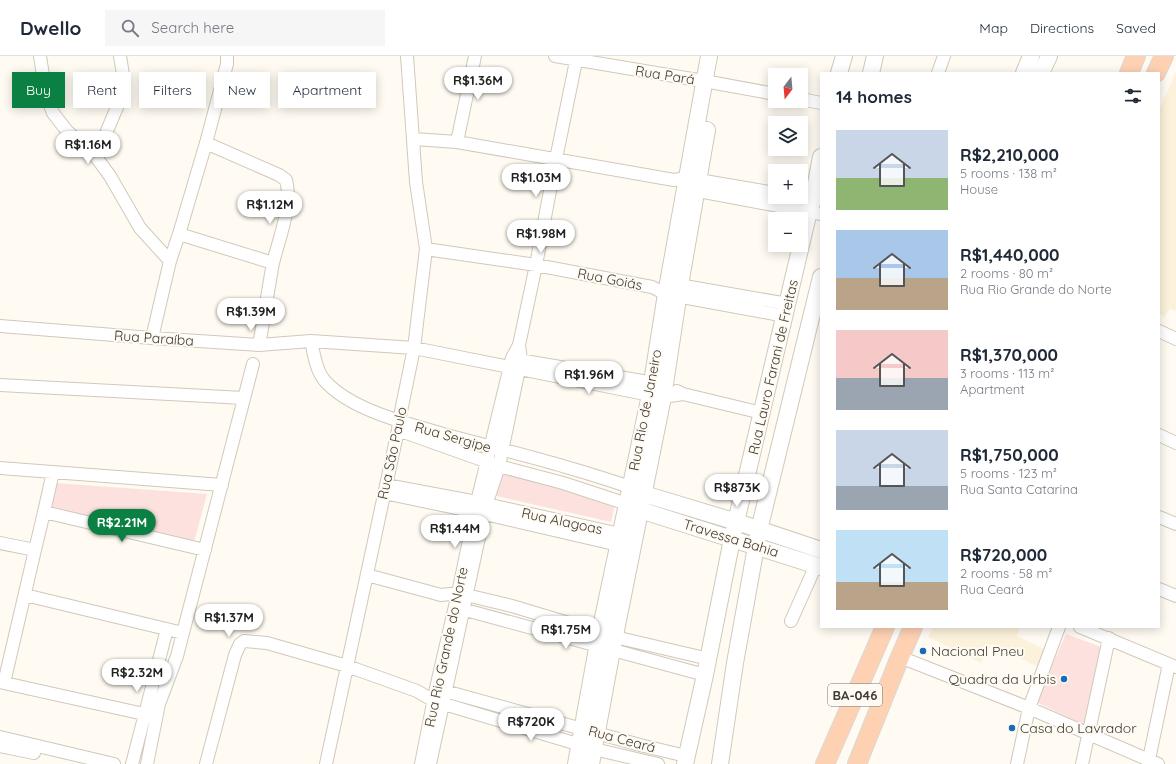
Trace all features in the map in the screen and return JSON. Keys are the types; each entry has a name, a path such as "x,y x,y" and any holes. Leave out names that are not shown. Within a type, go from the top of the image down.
{"main road":[{"path":"1129,72 1136,56"},
{"path":"1156,72 1164,56"},
{"name":"BA-046","path":"825,764 885,628"},
{"name":"BA-046","path":"857,764 913,628"}],"street":[{"path":"40,56 44,82 49,103 53,112 67,131 96,157 110,176 140,228 170,260"},
{"path":"96,157 120,100 123,89 124,81 120,56"},
{"path":"152,338 170,260 206,143 227,64 227,56"},
{"name":"Rua São Paulo","path":"326,764 414,348 426,249 416,182 407,56"},
{"path":"457,142 475,56"},
{"name":"Rua Pará","path":"555,56 576,58 768,93"},
{"name":"Rua Rio de Janeiro","path":"710,56 710,82"},
{"name":"Rua Rio de Janeiro","path":"576,764 588,752 589,731 626,541 634,507 644,494 669,289 688,183 710,82 721,56"},
{"path":"840,72 844,56"},
{"path":"871,72 875,56"},
{"path":"938,72 944,56"},
{"path":"1024,72 1031,56"},
{"path":"1041,72 1049,56"},
{"name":"Rua Rio Grande do Norte","path":"421,764 439,703 481,508 493,464 512,364 519,345 536,265 576,58"},
{"path":"808,100 820,103"},
{"path":"414,139 457,142 812,204"},
{"path":"206,143 279,175 286,180 288,188 288,201 273,263 259,345"},
{"name":"Rua Lauro Farani de Freitas","path":"686,760 705,675 732,539 812,204 820,162"},
{"path":"688,183 768,192"},
{"path":"179,234 273,263"},
{"name":"Rua Goiás","path":"426,249 536,265 786,310"},
{"name":"Rua Lauro Farani de Freitas","path":"720,764 735,663 759,530 820,282"},
{"name":"Rua Paraíba","path":"0,326 259,345 311,341 414,348 683,394 762,413"},
{"path":"1160,331 1176,339"},
{"name":"Rua Sergipe","path":"311,341 318,367 324,380 339,394 358,405 398,425 493,464 563,483 634,507"},
{"path":"147,764 159,704 177,656 253,364"},
{"path":"0,385 244,398"},
{"name":"Rua Rio de Janeiro","path":"634,507 630,487 657,390"},
{"name":"Rua Sergipe","path":"398,425 567,467 630,487"},
{"path":"1160,436 1176,443"},
{"path":"563,483 567,467"},
{"path":"0,468 222,485"},
{"path":"53,472 34,550 25,595 2,683 156,717"},
{"name":"Travessa Bahia","path":"630,487 644,494 759,530 820,558"},
{"name":"Rua Alagoas","path":"385,489 481,508 626,541"},
{"name":"Travessa Bahia","path":"634,507 756,547 820,558"},
{"path":"44,512 205,550"},
{"path":"1160,517 1176,524"},
{"path":"0,543 34,550"},
{"path":"791,621 820,558"},
{"path":"367,575 441,595 463,594 512,606 661,663 705,675"},
{"path":"1160,589 1176,596"},
{"path":"25,595 183,633"},
{"path":"441,595 460,608 508,620 606,641 665,648 708,659"},
{"path":"508,620 512,606"},
{"path":"1018,764 1029,708 1059,628"},
{"path":"900,657 1029,708 1151,763 1173,666 1083,628"},
{"path":"132,764 167,629"},
{"path":"1082,764 1087,734 1109,638"},
{"name":"Rua Ceará","path":"206,764 235,655 240,644 250,641 267,643 347,666 418,691 439,703 588,752 638,758 658,764"},
{"path":"661,663 665,648"},
{"name":"Rua Ceará","path":"418,691 442,690 640,745 686,760"},
{"name":"Rua Rio Grande do Norte","path":"430,764 439,703"},
{"path":"0,737 80,764"},
{"path":"638,758 640,745"},
{"path":"0,746 65,759 114,764"}],"shaded area":[{"path":"1176,72 1176,311 1170,309 1164,317 1160,315 1160,108"},
{"path":"499,471 615,504 611,522 492,495"},
{"path":"56,483 207,494 194,542 52,507"},
{"path":"932,628 1019,628 1017,636 1046,650 1038,667 991,644 981,663 928,637"},
{"path":"1066,634 1104,648 1085,725 1036,702"}],"place":[{"name":"Nacional Pneu","path":"923,651"},
{"name":"Quadra da Urbis","path":"1064,679"},
{"name":"Casa do Lavrador","path":"1012,728"}]}
